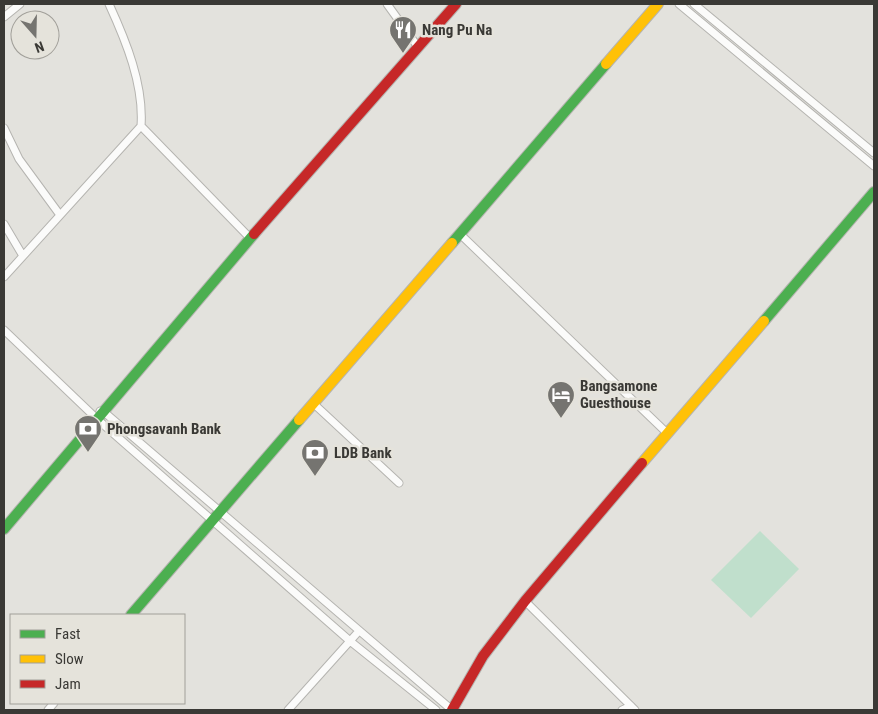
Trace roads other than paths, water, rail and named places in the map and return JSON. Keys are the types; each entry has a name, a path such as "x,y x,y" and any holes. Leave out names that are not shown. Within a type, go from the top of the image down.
{"main road":[{"path":"4,529 250,238 456,4"},
{"path":"132,614 658,4"},
{"path":"452,710 483,656 525,601 874,192"}],"street":[{"path":"4,17 20,4"},
{"path":"4,277 141,126 142,109 139,87 109,4"},
{"path":"387,4 418,47"},
{"path":"679,4 874,166"},
{"path":"694,4 874,153"},
{"path":"141,126 250,238"},
{"path":"4,128 18,159 60,215"},
{"path":"4,224 23,256"},
{"path":"460,234 668,434"},
{"path":"4,330 89,409 101,416 220,513 452,710"},
{"path":"314,404 399,483"},
{"path":"101,416 213,521 350,641 436,710"},
{"path":"525,601 633,708"},
{"path":"288,710 359,631"},
{"path":"622,710 633,708"}],"place":[{"name":"Nang Pu Na","path":"403,54"},
{"name":"Bangsamone Guesthouse","path":"561,419"},
{"name":"Phongsavanh Bank","path":"88,453"},
{"name":"LDB Bank","path":"315,477"}]}
